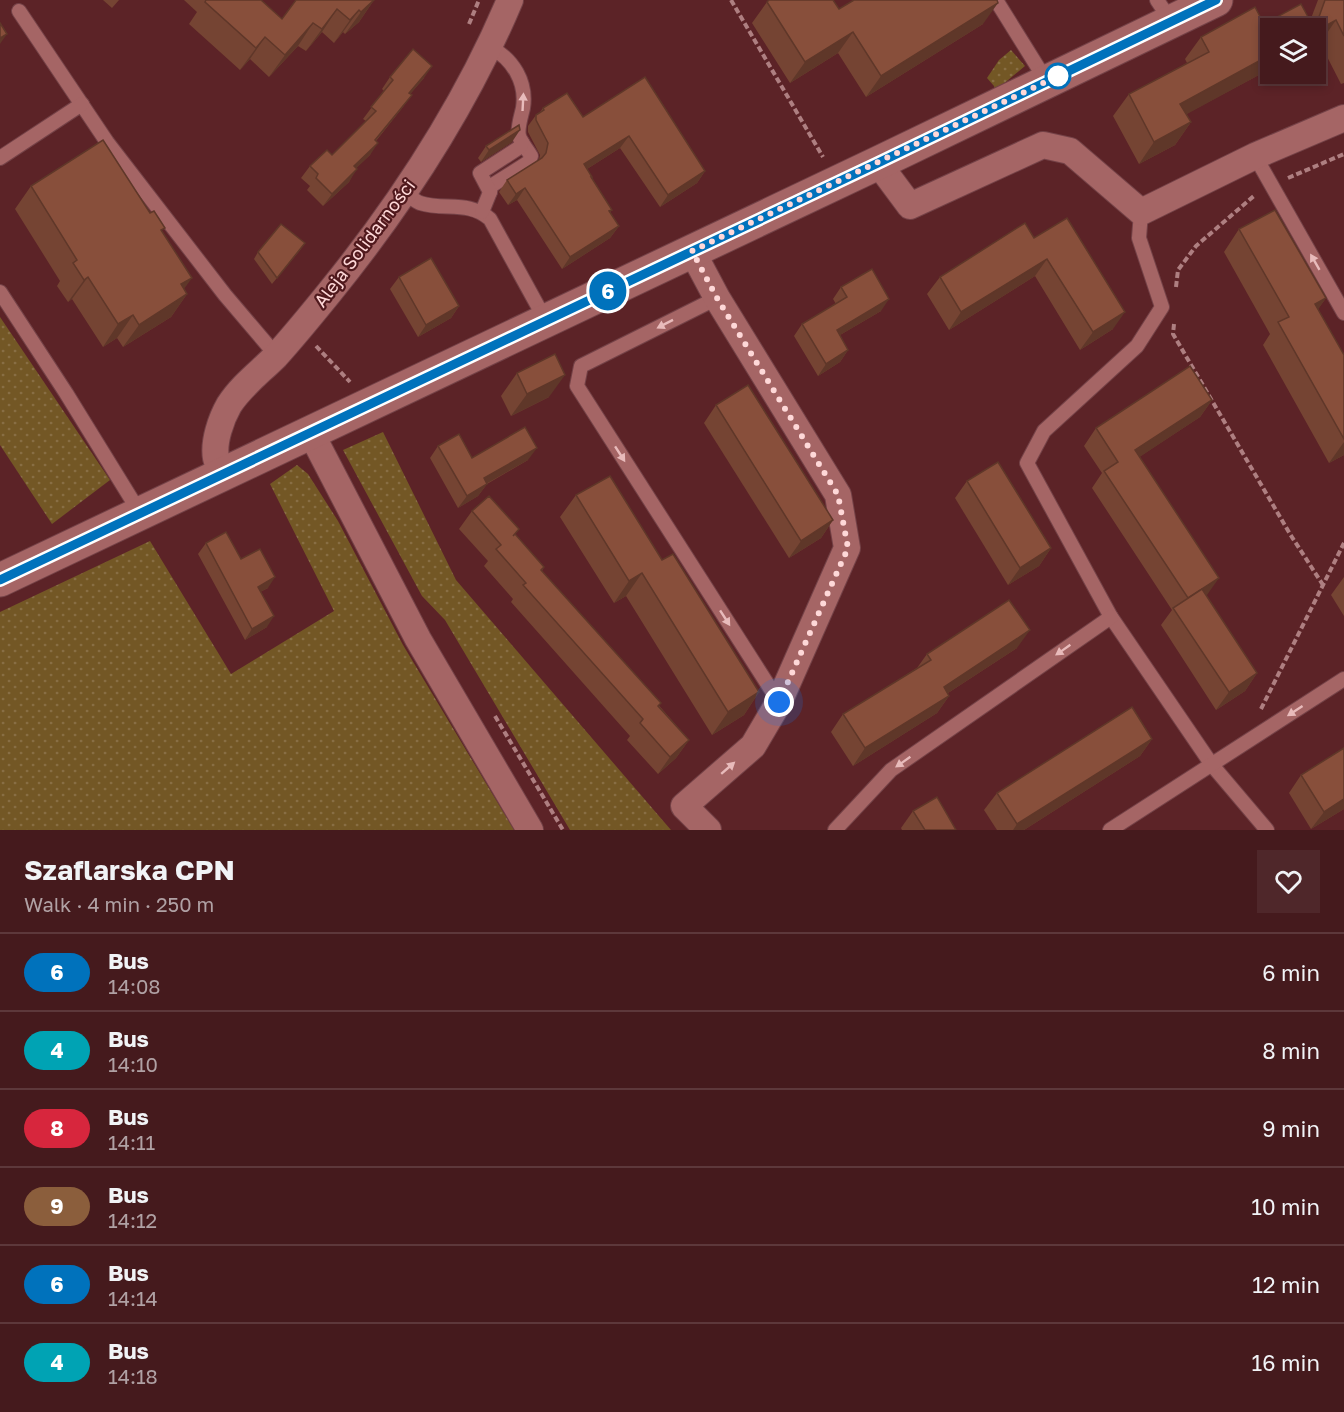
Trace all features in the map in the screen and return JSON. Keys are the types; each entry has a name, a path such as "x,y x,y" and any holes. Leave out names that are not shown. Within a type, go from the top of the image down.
{"street":[{"name":"Aleja Solidarności","path":"223,474 216,458 218,433 228,407 241,390 276,355 353,262 404,193 459,106 490,47 510,0"},
{"path":"0,580 141,515 1047,82 1164,11 1216,0"},
{"path":"878,163 910,206 1042,145 1070,151 1142,212 1255,156 1344,118"},
{"path":"692,251 717,298 838,495 848,548 779,702 753,746 684,806 708,830"},
{"path":"311,433 418,639 530,830"}],"lane":[{"path":"996,0 1047,82"},
{"path":"19,11 107,142 211,277 276,355"},
{"path":"482,212 491,186 529,162 531,156 522,142 519,130 524,97 521,79 512,64 501,53 490,47"},
{"path":"0,158 82,104"},
{"path":"490,192 480,173 520,147 522,142"},
{"path":"1255,156 1344,313"},
{"path":"404,193 420,203 471,208 482,212 490,219 546,321"},
{"path":"1142,212 1139,238 1162,307 1137,346 1044,431 1027,463 1111,617 1212,765 1266,830"},
{"path":"0,292 66,393 141,515"},
{"path":"717,298 581,366 577,386 779,702"},
{"path":"835,830 891,770 1111,617"},
{"path":"1110,830 1344,679"}],"path":[{"path":"467,28 479,0"},
{"path":"731,0 838,182"},
{"path":"1176,290 1178,270 1196,246 1250,198 1271,185 1344,154"},
{"path":"1174,322 1173,334 1290,534 1323,585"},
{"path":"312,341 358,391 366,407"},
{"path":"1245,743 1344,543"}],"shaded area":[{"path":"1011,50 1025,66 995,91 987,78 999,60"},
{"path":"0,317 110,480 52,524 0,445"},
{"path":"383,432 456,580 671,830 570,830 445,620 422,596 343,450"},
{"path":"297,465 308,474 338,521 403,645 514,830 0,830 0,612 150,541 231,674 334,611 270,484"}],"building":[{"path":"206,0 261,0 282,19 296,0 374,0 361,12 359,10 350,20 337,9 322,29 313,23 285,55 265,37 256,48 205,2"},
{"path":"769,0 833,0 839,9 854,0 997,0 998,3 881,76 853,32 805,62 767,2"},
{"path":"1325,0 1344,0 1344,36 1336,20 1326,26 1326,18 1319,18"},
{"path":"1301,4 1309,18 1275,18"},
{"path":"1255,7 1261,18 1260,60 1180,104 1191,122 1154,142 1129,94 1209,52 1201,37"},
{"path":"0,23 7,34 0,38"},
{"path":"413,49 432,66 409,93 412,95 375,140 378,143 354,166 357,169 332,194 316,178 318,174 310,166 327,150 332,155 376,111 371,107 393,80 390,77"},
{"path":"645,77 705,171 668,195 629,136 584,164 619,226 570,257 525,188 516,194 507,180 542,158 546,153 548,143 536,120 536,115 544,110 543,108 567,93 583,117"},
{"path":"519,125 520,130 489,150 486,146"},
{"path":"103,140 150,213 154,211 165,228 161,230 192,278 181,284 187,294 139,325 133,315 118,324 88,277 84,280 73,263 77,260 31,186"},
{"path":"1275,210 1326,298 1315,304 1344,355 1344,439 1278,322 1289,317 1239,229"},
{"path":"1067,218 1125,312 1093,332 1047,259 961,312 940,277 1025,223 1034,238"},
{"path":"281,224 305,243 277,278 258,252"},
{"path":"431,258 459,306 426,325 399,277"},
{"path":"872,269 889,299 837,330 848,350 826,364 802,324 847,297 841,287"},
{"path":"555,354 565,375 527,394 517,373"},
{"path":"1190,366 1212,400 1135,450 1219,578 1188,598 1104,471 1118,462 1096,428"},
{"path":"748,385 833,520 801,541 716,405"},
{"path":"525,427 537,448 484,478 487,484 467,496 438,446 459,434 472,458"},
{"path":"998,462 1051,548 1020,568 967,481"},
{"path":"610,476 662,560 673,554 759,692 728,712 642,573 629,581 576,495"},
{"path":"489,496 519,529 513,536 515,534 544,567 541,570 661,703 658,706 689,740 670,757 640,723 643,719 523,585 526,583 496,549 501,545 472,511"},
{"path":"226,532 241,559 260,549 275,577 258,587 274,616 252,629 206,543"},
{"path":"1202,589 1257,673 1229,692 1173,608"},
{"path":"1009,600 1030,630 944,687 949,696 865,748 843,714 931,660 927,654"},
{"path":"1132,707 1152,739 1017,824 997,793"},
{"path":"1344,748 1344,799 1324,812 1301,775"},
{"path":"937,797 956,830 925,830 913,811"}],"bus line":[{"name":"6","path":"0,580 141,515 1216,0"}],"route":[{"path":"779,702 848,548 838,495 717,298 692,251 1058,76"}]}
